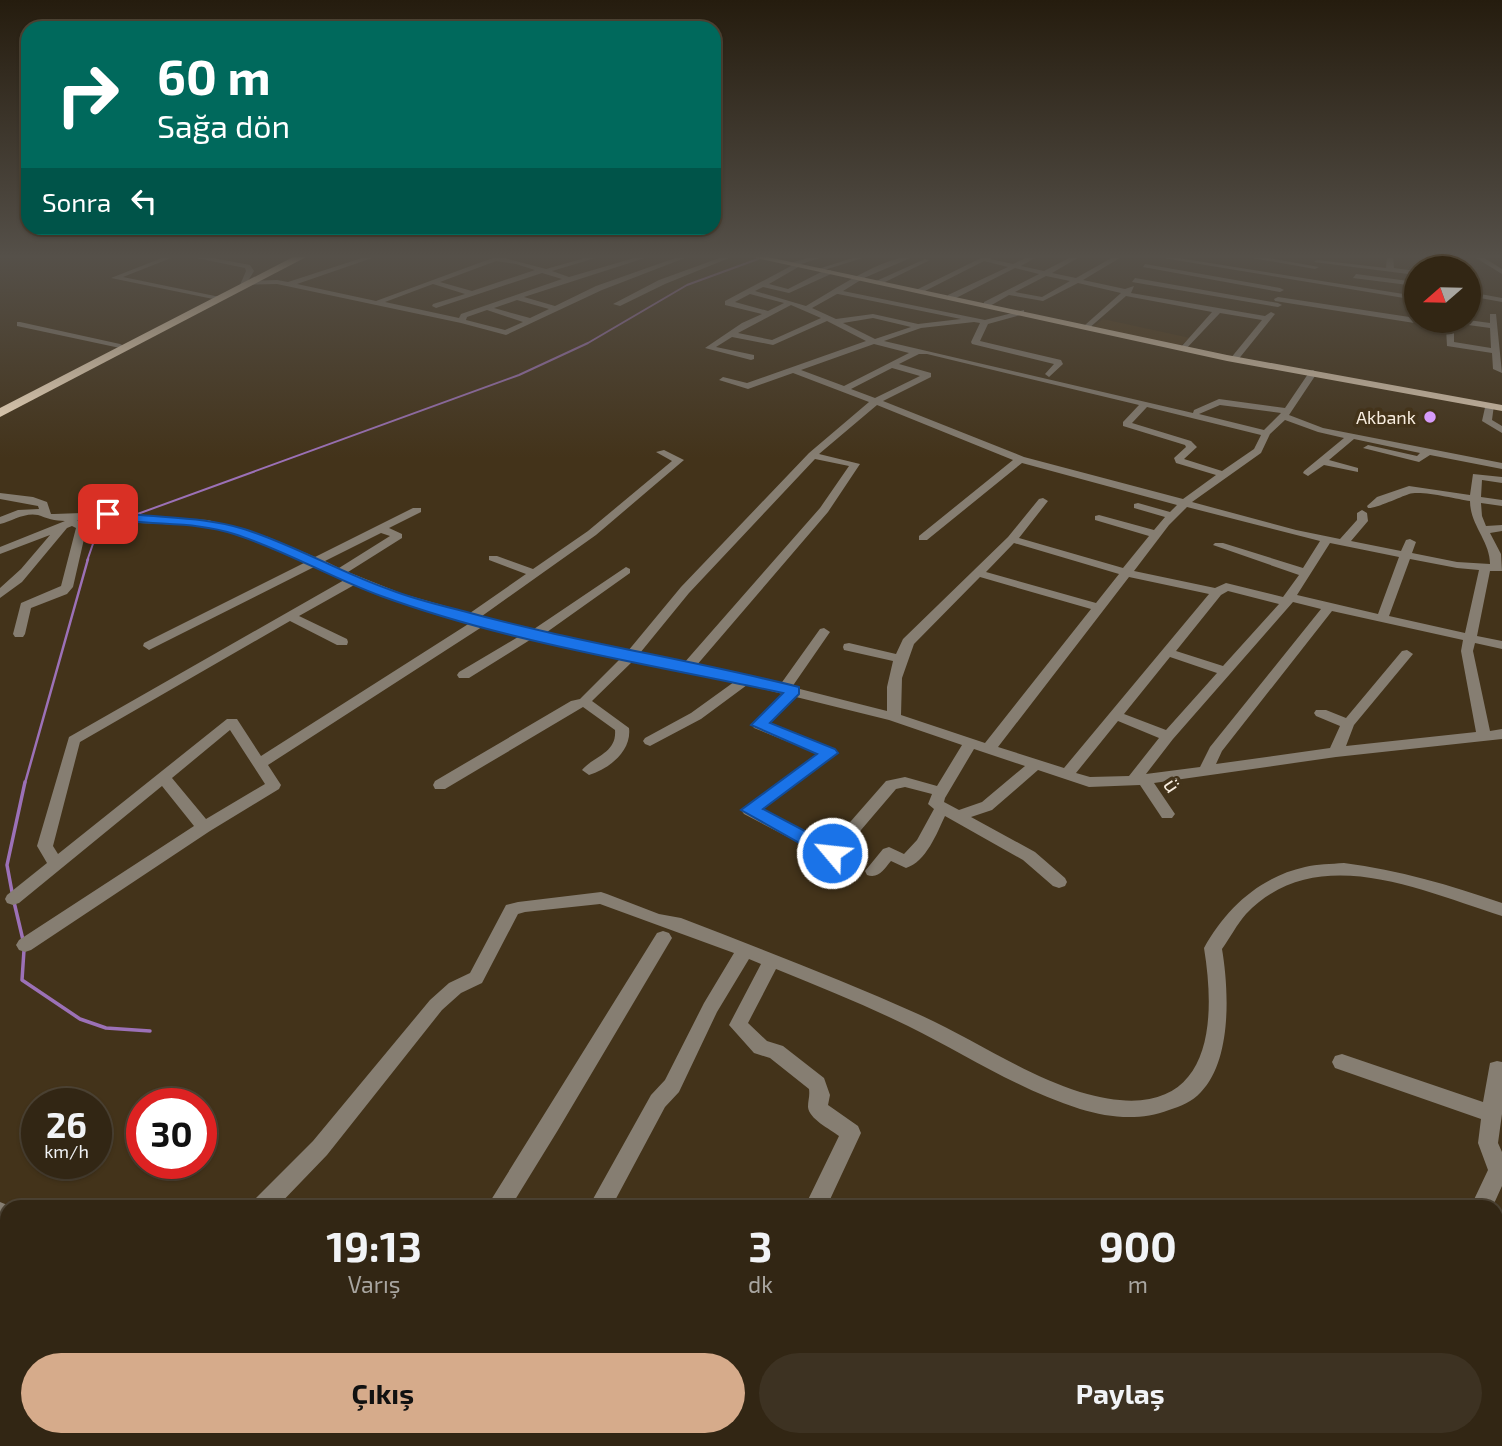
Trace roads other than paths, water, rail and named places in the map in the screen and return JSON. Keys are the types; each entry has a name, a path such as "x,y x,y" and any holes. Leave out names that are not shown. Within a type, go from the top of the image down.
{"highway":[{"path":"0,410 165,323"},
{"path":"0,410 168,323"}],"main road":[{"path":"1072,323 1234,359 1502,408"}],"street":[{"path":"475,323 503,334 525,323"},
{"path":"750,323 709,348 751,358"},
{"path":"732,334 773,343 822,323"},
{"path":"838,323 874,341 1266,433"},
{"path":"904,323 918,327"},
{"path":"723,380 748,386 918,327 946,323"},
{"path":"984,323 975,342 1058,362 1049,374"},
{"path":"1088,327 1092,323"},
{"path":"1184,349 1206,323"},
{"path":"1234,359 1262,323"},
{"path":"20,324 120,346"},
{"path":"1481,324 1494,326 1497,369 1502,369"},
{"path":"1450,333 1450,344 1496,351"},
{"path":"844,389 917,352"},
{"path":"440,785 576,704 585,702 631,656 655,623 813,455 875,402 928,375 892,365"},
{"path":"792,369 1020,459 1263,526 1342,543 1408,548 1494,567"},
{"path":"988,748 1156,534 1186,503 1258,450 1266,433 1286,414 1313,373"},
{"path":"1197,412 1219,402 1286,414 1321,430 1348,438 1502,466"},
{"path":"1144,404 1125,424 1188,443 1192,447 1179,458 1181,461 1223,474"},
{"path":"1489,405 1487,421 1502,430"},
{"path":"1308,473 1348,438"},
{"path":"259,764 478,619 534,573 592,533 679,460 661,452"},
{"path":"688,667 816,519 849,477 855,464 813,455"},
{"path":"923,538 1020,459"},
{"path":"1322,461 1354,470"},
{"path":"1485,737 1467,651 1497,556 1477,520 1477,477 1502,480"},
{"path":"1342,543 1363,521 1367,510 1384,497 1404,493 1409,484 1502,503"},
{"path":"0,496 33,500 43,505 43,512"},
{"path":"894,717 892,692 900,659 917,631 1012,539 1043,501"},
{"path":"1138,506 1172,516"},
{"path":"149,646 417,510"},
{"path":"0,521 18,513 43,512 55,518 121,515 136,520 207,523 239,531 317,561 384,593 532,635 790,689 894,717 1089,782 1139,780 1336,752 1502,734"},
{"path":"1099,518 1156,534"},
{"path":"0,551 76,519"},
{"path":"0,594 27,572 46,544 76,519"},
{"path":"19,634 25,606 67,587 82,526 76,519"},
{"path":"340,572 398,536 379,528"},
{"path":"1484,530 1502,528"},
{"path":"1012,539 1127,573 1217,592"},
{"path":"1139,780 1168,736 1288,599 1327,540"},
{"path":"1219,545 1305,573"},
{"path":"1381,619 1408,548"},
{"path":"493,558 534,573"},
{"path":"464,675 532,635 626,571"},
{"path":"978,573 1100,608"},
{"path":"57,864 46,846 74,740 355,579"},
{"path":"1067,774 1217,592 1226,587 1502,645"},
{"path":"1206,770 1215,750 1329,607"},
{"path":"289,616 342,642"},
{"path":"824,632 790,689 759,725 829,753 750,810 832,853 891,785 905,782 941,792"},
{"path":"849,647 900,659"},
{"path":"1167,652 1224,671"},
{"path":"1336,752 1348,724 1407,654"},
{"path":"650,741 696,716 744,681"},
{"path":"585,702 622,728 624,734 623,742 611,757 589,770"},
{"path":"1321,713 1348,724"},
{"path":"1115,715 1168,736"},
{"path":"13,899 232,722 274,785 204,827 25,946"},
{"path":"970,744 936,804 941,810 960,815 1029,856 1059,882"},
{"path":"960,815 987,806 1035,765"},
{"path":"163,777 204,827"},
{"name":"ü","path":"1139,780 1167,814"},
{"path":"873,871 889,853 906,862 923,844 941,810"},
{"path":"269,1200 320,1148 436,1005 455,988 476,978 512,910 601,898 746,951 917,1021 1037,1083 1087,1103 1128,1110 1162,1108 1185,1094 1205,1075 1218,1020 1218,974 1213,948 1232,919 1268,887 1324,870 1356,868 1446,888 1502,909"},
{"path":"502,1200 663,938"},
{"path":"603,1200 658,1101 672,1086 710,1008 746,951"},
{"path":"771,961 738,1025 761,1047 776,1052 817,1084 820,1095 818,1109 851,1133 819,1200"},
{"path":"1342,1062 1492,1114"},
{"path":"1485,1200 1500,1169 1488,1143 1497,1069"}],"waterway":[{"path":"132,516 519,375 588,343 621,323"},
{"path":"87,561 95,538 126,519"},
{"path":"25,783 88,559"},
{"path":"12,892 7,865 25,782"},
{"path":"14,902 23,940"},
{"path":"24,950 22,980 80,1019 106,1028 150,1031"}],"place":[{"name":"Akbank","path":"1430,417"}]}
